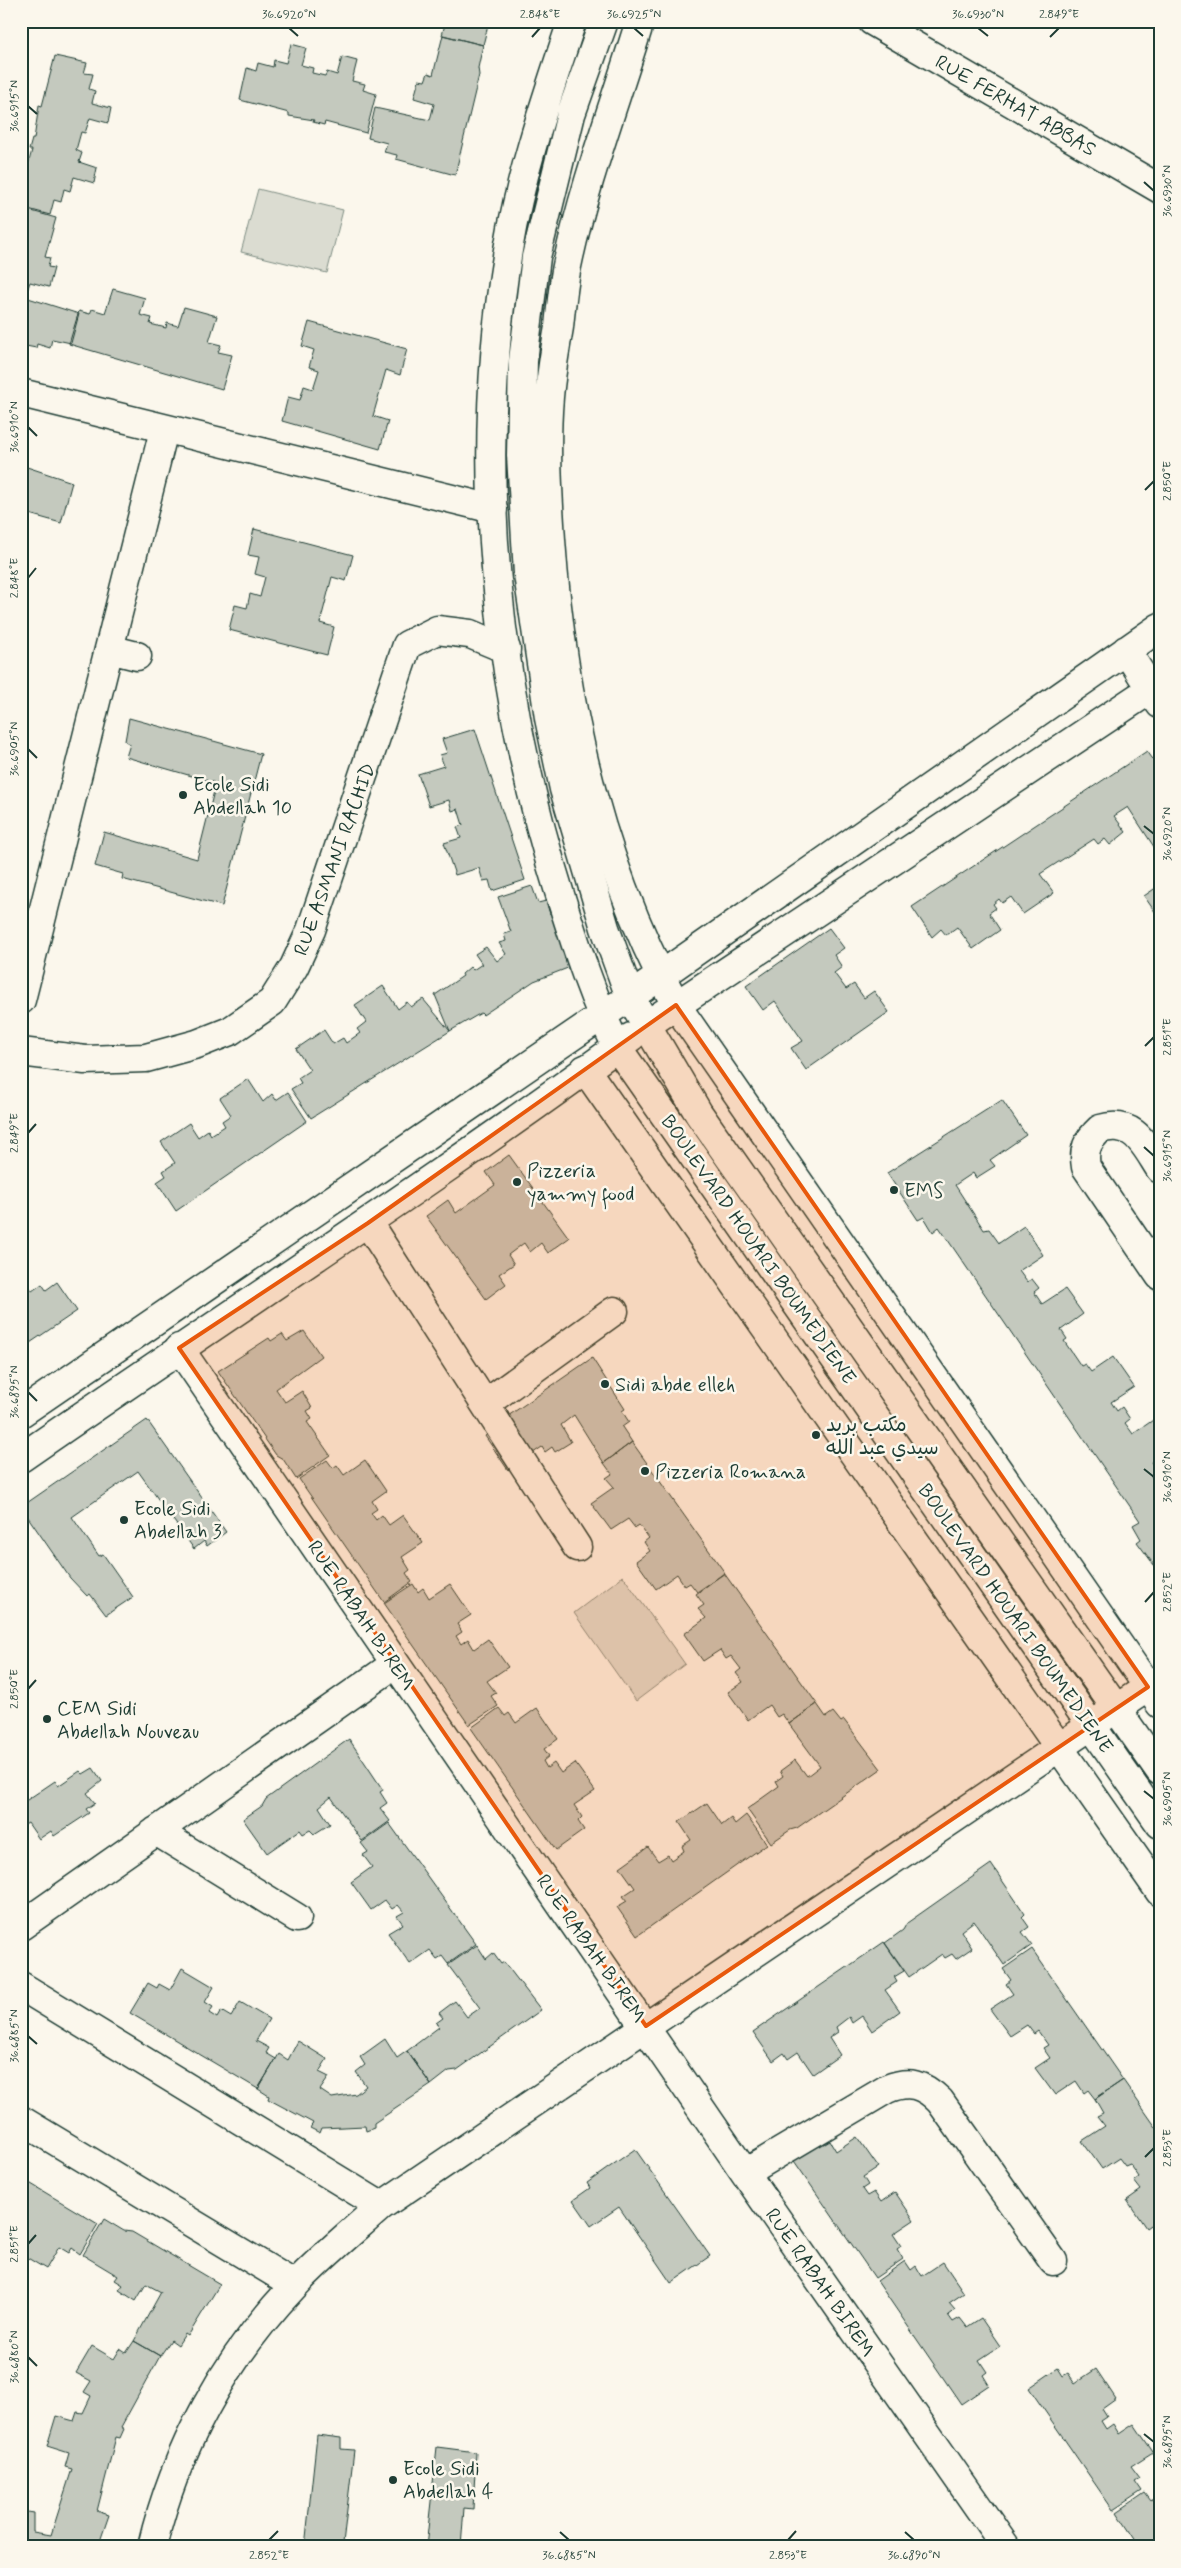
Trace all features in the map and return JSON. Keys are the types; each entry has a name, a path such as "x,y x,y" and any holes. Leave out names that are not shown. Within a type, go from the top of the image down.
{"street":[{"name":"BOULEVARD HOUARI BOUMEDIENE","path":"572,21 531,147 508,250 494,353 491,405 493,509 506,649 536,808 564,909 602,1016 617,1047 1160,1824"},
{"name":"BOULEVARD HOUARI BOUMEDIENE","path":"604,21 571,114 536,256 523,361 521,455 528,574 549,718 583,859 630,996 645,1026 699,1114 1160,1771"},
{"path":"152,2547 161,2512 184,2448 215,2391 247,2343 295,2285 381,2206 1117,1709 1156,1690 676,1005 660,975 633,914 601,825 577,736 560,639 547,482 549,398 567,268 587,180 640,21"},
{"name":"RUE FERHAT ABBAS","path":"872,21 1160,189"},
{"path":"21,393 164,430 493,509"},
{"path":"21,1000 164,430"},
{"path":"21,1413 602,1016 1160,627"},
{"name":"RUE ASMANI RACHID","path":"21,1052 85,1060 146,1058 197,1044 230,1031 272,1002 294,967 311,930 345,835 407,645 437,630 470,634 506,649"},
{"path":"109,649 137,656"},
{"path":"21,1458 179,1348 368,1223 676,1005 1156,692 1126,650"},
{"path":"585,1069 1160,1892"},
{"path":"1160,1169 1139,1138 1131,1130 1121,1126 1100,1130 1086,1146 1084,1157 1086,1167 1160,1276"},
{"path":"368,1223 577,1547"},
{"path":"485,1404 614,1312"},
{"name":"RUE RABAH BIREM","path":"179,1348 646,2026 745,2173 1006,2547"},
{"path":"21,1926 395,1664"},
{"path":"156,1831 297,1918"},
{"path":"21,1986 381,2206"},
{"path":"745,2173 887,2089 900,2083 915,2084 929,2090 940,2101 1053,2261"},
{"path":"21,2120 295,2285"}],"highlighted area":[{"path":"676,1005 1148,1687 646,2026 179,1348 368,1223"}],"shaded area":[{"path":"258,189 343,210 327,273 241,252"},
{"path":"623,1576 685,1664 636,1701 574,1613"}],"building":[{"path":"446,21 489,21 483,45 442,35"},
{"path":"443,35 483,45 478,68 479,75 455,175 396,159 397,155 384,152 387,143 368,138 375,108 430,120 434,104 414,98 419,80 425,81 428,73 433,75"},
{"path":"291,44 306,48 301,65 313,68 312,73 325,76 327,72 337,75 342,57 357,61 352,81 365,84 363,90 376,94 366,133 325,122 324,125 313,122 314,120 289,116 289,113 240,100 247,68 256,71 258,63 273,67 274,60 286,63"},
{"path":"55,56 87,63 84,73 93,74 89,89 95,91 92,103 111,108 108,123 90,118 85,133 81,132 76,150 82,153 79,162 97,168 94,183 74,177 70,191 64,189 61,202 54,200 50,215 21,207 21,191 32,150 29,150 32,139 34,139 39,105 42,106"},
{"path":"21,208 56,218 45,257 50,258 48,267 54,268 49,287 30,282 25,297 79,314 71,343 52,339 50,348 37,344 36,348 21,345"},
{"path":"113,289 145,298 140,315 152,318 150,324 166,328 167,323 178,326 184,307 217,316 209,342 221,345 218,352 232,355 222,389 69,344 79,311 90,314 92,309 105,313"},
{"path":"309,322 407,349 400,375 386,370 373,416 388,421 380,449 282,421 288,397 300,400 304,386 313,389 319,370 309,367 314,350 302,346"},
{"path":"21,465 72,482 61,523 22,512 21,516"},
{"path":"254,529 353,555 346,581 332,577 320,623 334,627 327,655 229,630 235,605 247,608 250,594 260,597 265,577 255,574 259,557 248,555"},
{"name":"Ecole Sidi Abdellah 10","path":"129,718 261,754 222,906 122,879 123,874 95,866 104,832 197,859 216,783 126,757 130,744 125,741"},
{"path":"475,729 525,880 492,891 489,880 483,881 479,868 455,875 444,843 461,838 457,827 463,825 458,809 452,811 449,800 429,806 418,774 444,766 440,755 447,753 442,739"},
{"path":"1147,751 1160,769 1160,856 1128,807 1114,816 1126,832 1110,845 1105,839 1098,844 1094,839 1040,874 1054,893 1023,914 1011,897 1002,903 999,899 993,904 996,908 989,913 1000,930 973,949 957,927 946,935 941,929 932,937 912,907"},
{"path":"1160,885 1160,919 1144,896"},
{"path":"532,886 538,903 546,901 550,914 555,913 573,966 534,981 483,1015 481,1013 450,1031 435,995 463,976 462,974 470,967 473,970 482,964 475,954 486,947 497,961 506,954 499,943 506,941 504,934 511,932 498,897"},
{"path":"829,928 844,948 834,955 842,967 834,973 846,989 854,984 864,998 874,991 889,1012 806,1070 791,1048 803,1041 775,1001 763,1010 746,986"},
{"path":"383,986 398,1009 407,1002 411,1007 423,999 450,1031 311,1118 291,1089 301,1083 298,1078 310,1070 296,1049 324,1030 333,1044 343,1038 346,1043 360,1033 357,1029 366,1022 355,1005"},
{"path":"248,1079 263,1102 272,1094 276,1100 288,1092 307,1121 176,1211 157,1182 166,1176 163,1171 175,1163 161,1142 189,1123 198,1137 208,1130 211,1135 225,1126 222,1121 231,1115 220,1098"},
{"path":"1002,1100 1026,1135 990,1160 995,1166 976,1178 973,1173 955,1185 984,1230 989,1229 999,1243 1024,1226 1043,1255 1019,1271 1027,1282 1032,1279 1039,1288 1034,1292 1042,1304 1065,1289 1083,1314 1061,1330 1067,1339 1064,1341 1081,1366 1085,1364 1091,1372 1113,1357 1134,1387 1111,1402 1117,1411 1122,1407 1130,1419 1125,1423 1133,1434 1156,1418 1160,1424 1160,1455 1151,1462 1158,1472 1151,1476 1160,1488 1160,1573 1137,1542 1141,1539 1133,1525 1140,1521 939,1227 933,1232 924,1217 918,1220 887,1173"},
{"path":"509,1155 569,1238 548,1253 541,1243 530,1252 524,1243 508,1255 514,1264 499,1274 506,1284 486,1299 426,1216 448,1200 456,1213 495,1185 486,1172"},
{"path":"21,1274 32,1291 42,1284 46,1290 57,1282 77,1311 21,1349"},
{"path":"304,1331 321,1356 276,1389 285,1402 302,1391 312,1408 307,1411 312,1419 307,1422 330,1455 296,1479 283,1459 276,1455 218,1371 269,1338 271,1341 282,1334 287,1341"},
{"path":"592,1358 625,1409 622,1411 629,1422 622,1427 632,1442 604,1463 574,1415 561,1425 571,1442 555,1452 552,1447 545,1452 542,1447 508,1470 485,1436 504,1423 508,1416"},
{"name":"Ecole Sidi Abdellah 3","path":"147,1420 226,1532 207,1546 204,1541 194,1549 138,1471 72,1517 99,1556 103,1554 133,1597 106,1615 90,1594 87,1596 70,1578 21,1507"},
{"path":"632,1442 725,1573 697,1592 690,1583 685,1586 677,1574 656,1589 636,1561 650,1551 644,1542 649,1538 639,1525 635,1528 628,1519 611,1530 591,1503 614,1487 606,1478 612,1474 604,1463"},
{"path":"327,1460 333,1468 337,1465 344,1475 365,1460 386,1491 372,1501 377,1509 371,1513 376,1520 382,1515 389,1525 403,1515 423,1543 402,1557 410,1570 406,1573 412,1582 384,1602 299,1479"},
{"path":"724,1573 817,1704 789,1724 782,1714 777,1717 769,1705 748,1720 728,1692 743,1682 736,1673 741,1669 731,1656 726,1659 720,1650 703,1661 684,1634 706,1618 698,1609 704,1605 696,1594"},
{"path":"413,1584 418,1592 423,1588 429,1598 450,1584 471,1615 457,1624 462,1632 456,1636 461,1644 468,1639 474,1649 488,1639 508,1667 487,1681 496,1693 491,1696 498,1706 469,1725 384,1603"},
{"path":"817,1704 826,1717 833,1712 841,1722 844,1720 881,1769 797,1828 790,1830 771,1843 747,1809 779,1786 776,1781 783,1776 780,1771 795,1760 807,1776 820,1766 789,1724"},
{"path":"499,1708 505,1716 509,1713 516,1723 537,1708 558,1739 544,1749 549,1756 543,1761 547,1768 554,1763 561,1773 575,1763 595,1791 574,1805 582,1817 578,1821 584,1830 556,1850 471,1728"},
{"path":"349,1739 383,1790 380,1792 387,1803 380,1808 390,1821 362,1841 331,1797 319,1807 330,1824 314,1834 310,1830 303,1834 300,1830 267,1853 243,1819 262,1806 266,1799"},
{"path":"93,1768 102,1781 87,1793 95,1803 86,1809 89,1813 54,1836 51,1831 39,1839 28,1823 21,1827 21,1804 55,1781 58,1786 80,1771 83,1774"},
{"path":"707,1803 722,1825 731,1818 735,1824 746,1815 767,1844 637,1936 617,1907 627,1901 623,1896 635,1888 620,1867 648,1847 658,1861 668,1855 671,1860 684,1851 682,1846 691,1840 679,1822"},
{"path":"389,1823 476,1944 448,1964 442,1956 437,1959 430,1950 410,1964 388,1933 403,1924 397,1916 404,1912 398,1905 392,1909 385,1900 371,1910 351,1882 372,1867 363,1855 368,1852 361,1843"},
{"path":"991,1864 1025,1914 1022,1917 1029,1927 1022,1932 1032,1945 1004,1965 974,1921 961,1931 972,1948 956,1959 952,1954 945,1958 942,1954 909,1977 885,1943 903,1930 907,1923"},
{"path":"884,1942 904,1971 894,1977 897,1982 885,1990 900,2011 872,2031 862,2016 852,2023 849,2017 836,2027 838,2032 829,2038 840,2055 813,2074 798,2052 788,2059 784,2053 773,2061 753,2032"},
{"path":"477,1945 486,1959 493,1953 501,1964 504,1962 541,2010 457,2070 449,2071 431,2085 407,2051 439,2027 436,2023 443,2018 439,2013 455,2001 467,2017 480,2008 448,1965"},
{"path":"1032,1949 1123,2080 1095,2099 1088,2090 1084,2093 1076,2081 1055,2095 1035,2068 1050,2058 1043,2048 1048,2045 1038,2031 1034,2034 1027,2025 1010,2036 990,2009 1013,1994 1006,1984 1011,1980 1003,1969"},
{"path":"182,1968 214,1987 205,2002 213,2007 209,2013 217,2018 221,2011 231,2017 240,2002 269,2019 256,2041 269,2048 266,2053 276,2059 258,2089 130,2013 148,1983 157,1988 159,1984 170,1990"},
{"path":"385,2039 397,2058 407,2051 431,2085 374,2123 374,2128 366,2131 365,2126 322,2128 320,2133 310,2128 313,2123 268,2099 269,2096 258,2089 279,2054 288,2060 298,2041 327,2059 319,2072 329,2077 320,2090 332,2098 356,2094 366,2086 356,2072 365,2065 360,2057"},
{"path":"1123,2080 1160,2133 1160,2218 1146,2228 1127,2200 1141,2190 1134,2181 1139,2177 1130,2164 1125,2166 1119,2158 1102,2169 1082,2141 1105,2126 1097,2116 1103,2113 1095,2099"},
{"path":"819,2136 825,2144 830,2141 836,2151 857,2137 878,2167 863,2177 868,2185 862,2189 867,2196 874,2192 881,2202 895,2192 914,2220 893,2234 901,2246 897,2249 903,2259 875,2278 790,2155"},
{"path":"635,2149 710,2256 671,2283 619,2207 591,2226 573,2200 590,2188 587,2183"},
{"path":"21,2178 98,2224 80,2254 72,2248 69,2253 59,2247 46,2269 21,2254"},
{"path":"104,2219 124,2231 132,2232 220,2284 188,2336 185,2334 178,2345 171,2340 160,2356 134,2341 161,2292 146,2284 136,2301 119,2290 123,2285 115,2280 118,2276 83,2255"},
{"path":"905,2261 911,2270 916,2266 922,2276 943,2262 964,2293 949,2303 955,2310 948,2315 953,2322 960,2318 967,2327 981,2318 1000,2346 979,2360 987,2372 983,2375 989,2385 961,2404 877,2281"},
{"path":"134,2341 160,2356 121,2427 124,2429 120,2438 116,2437 97,2511 109,2515 98,2547 21,2547 21,2511 33,2513 33,2532 51,2535 72,2469 65,2467 69,2453 47,2446 56,2416 74,2421 77,2412 83,2413 91,2396 84,2392 91,2381 76,2373 92,2346 114,2359 120,2349 126,2353"},
{"path":"1058,2368 1063,2376 1068,2373 1075,2383 1096,2369 1116,2399 1102,2409 1107,2417 1101,2421 1106,2429 1113,2424 1119,2434 1134,2424 1153,2452 1131,2466 1140,2478 1135,2481 1142,2491 1113,2510 1029,2388"},
{"path":"317,2435 341,2438 341,2449 354,2450 343,2543 370,2547 305,2547"},
{"path":"437,2447 476,2452 473,2509 464,2508 461,2547 426,2547"},
{"path":"1145,2493 1151,2501 1155,2498 1160,2505 1160,2547 1140,2547 1117,2512"}],"place":[{"name":"Ecole Sidi Abdellah 10","path":"183,795"},
{"name":"Pizzeria yammy food","path":"517,1182"},
{"name":"EMS","path":"894,1190"},
{"name":"Sidi abde elleh","path":"605,1384"},
{"name":"مكتب بريد سيدي عبد الله","path":"816,1435"},
{"name":"Pizzeria Romana","path":"645,1471"},
{"name":"Ecole Sidi Abdellah 3","path":"124,1520"},
{"name":"CEM Sidi Abdellah Nouveau","path":"47,1719"},
{"name":"Ecole Sidi Abdellah 4","path":"393,2480"}]}
